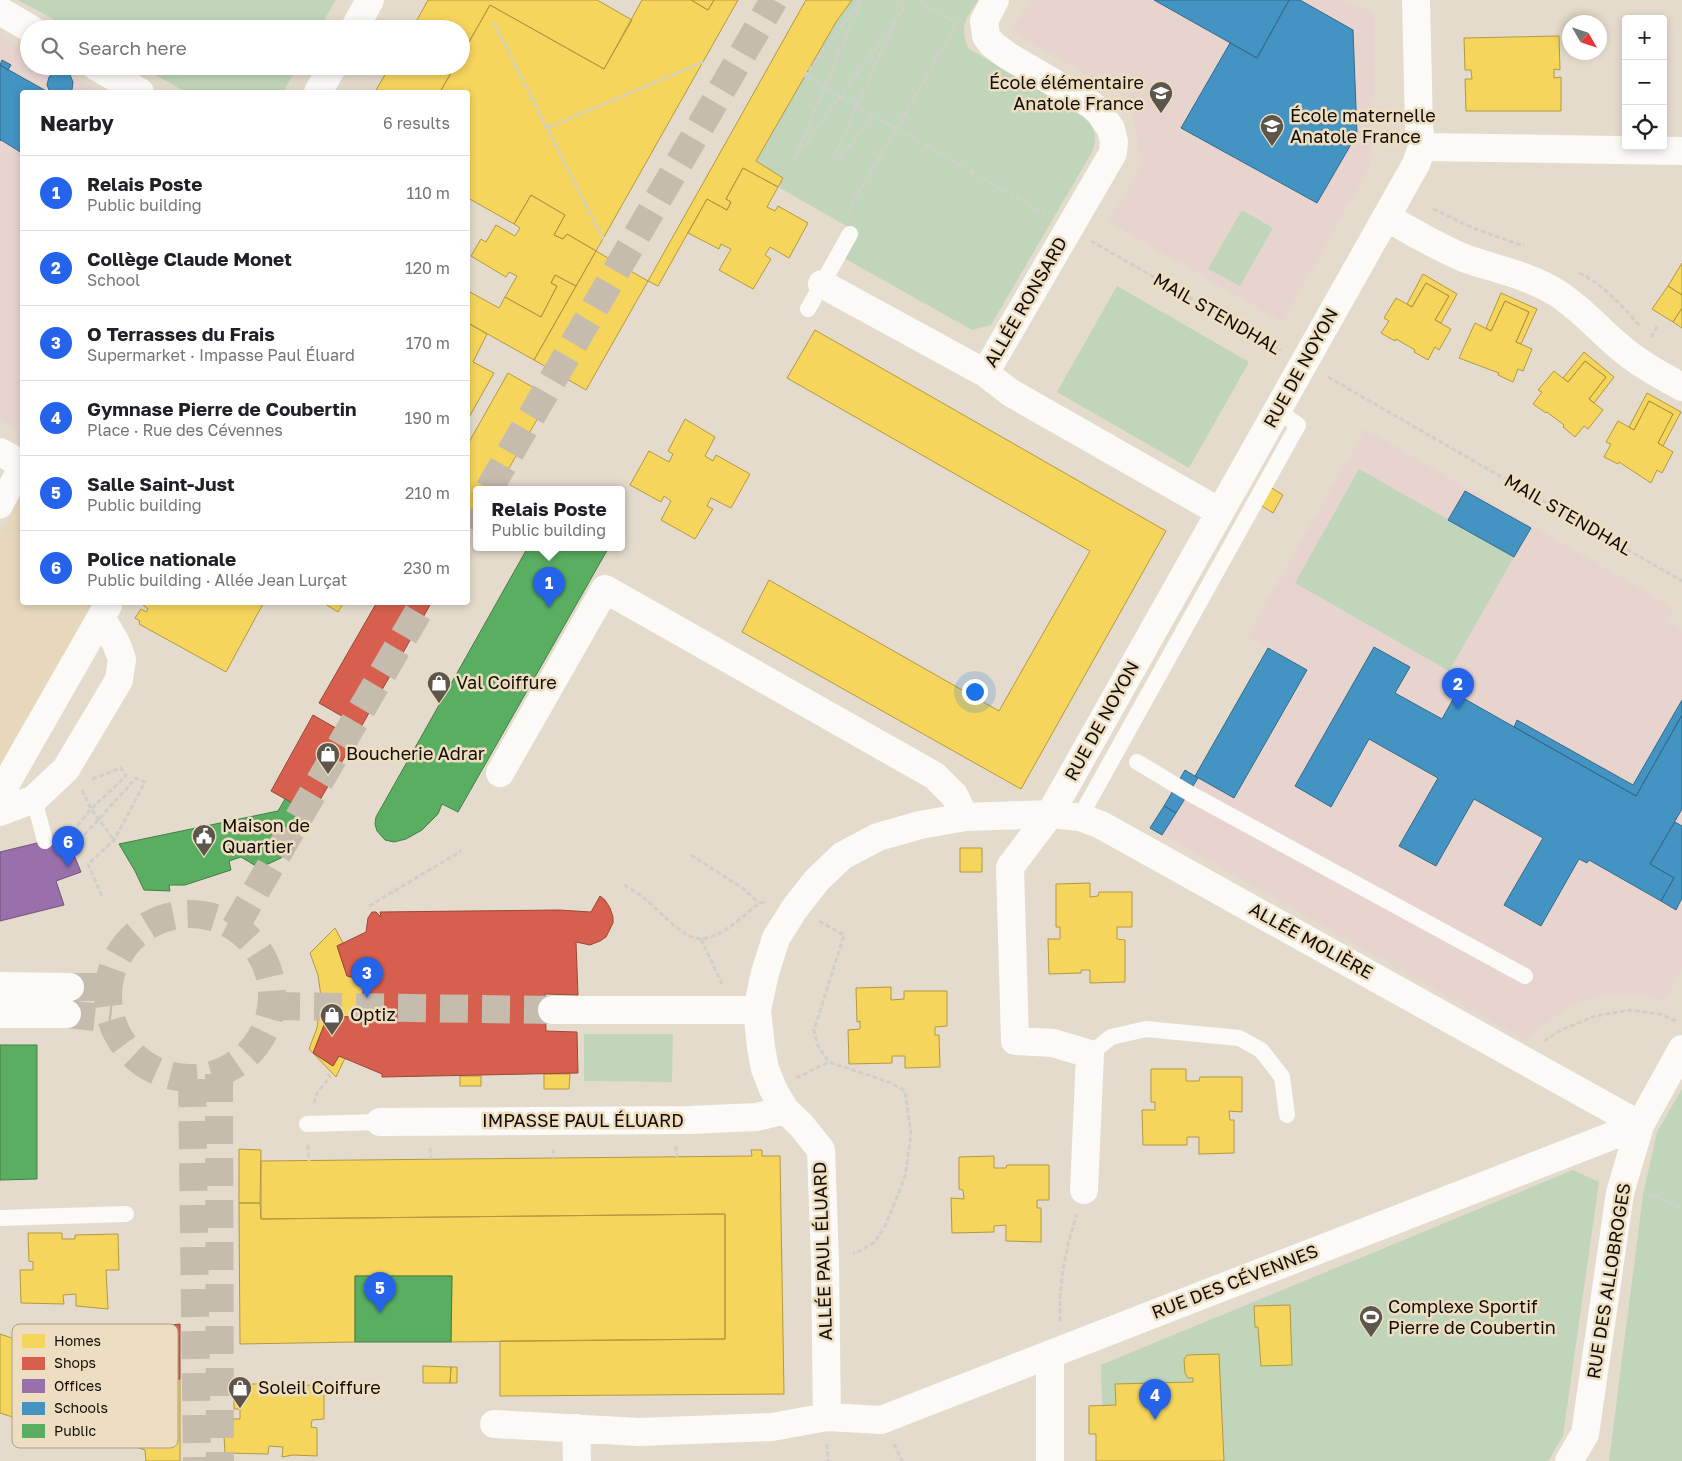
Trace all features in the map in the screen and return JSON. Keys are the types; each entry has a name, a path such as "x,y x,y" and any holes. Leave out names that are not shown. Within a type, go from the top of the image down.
{"street":[{"path":"359,20 370,0"},
{"path":"985,33 984,21 995,0"},
{"path":"1416,0 1418,128 1422,147 1682,151"},
{"path":"0,11 20,23"},
{"name":"ALLÉE RONSARD","path":"985,33 992,44 1008,56 1092,105 1106,120 1111,129 1114,142 1113,153 985,373 1011,393 1220,512"},
{"path":"111,75 137,90"},
{"path":"319,90 328,75"},
{"name":"RUE DE NOYON","path":"1090,1054 1053,1043 1015,1041 1010,867 1050,814 1416,164 1422,147"},
{"path":"1386,217 1413,233 1463,257 1535,282 1556,292 1583,312 1615,343 1643,364 1682,387"},
{"path":"822,284 985,373"},
{"path":"0,452 20,464"},
{"path":"0,506 20,469"},
{"path":"500,773 604,589 935,776 954,795 965,817"},
{"path":"0,812 34,799 72,776 119,680 122,659 105,610"},
{"path":"0,794 105,610"},
{"name":"ALLÉE MOLIÈRE","path":"965,817 1050,814 1080,817 1102,825 1640,1125"},
{"name":"ALLÉE PAUL ÉLUARD","path":"826,1416 821,1150 779,1099 765,1069 762,1054 744,1010 765,974 776,938 795,908 817,880 842,856 878,837 920,825 965,817"},
{"path":"0,986 70,987"},
{"path":"552,1010 744,1010"},
{"path":"0,1014 67,1014"},
{"name":"RUE DES ALLOBROGES","path":"1569,1461 1585,1434 1620,1192 1640,1125 1682,1049"},
{"path":"1084,1190 1090,1054"},
{"name":"IMPASSE PAUL ÉLUARD","path":"380,1122 690,1120 757,1117 779,1099"},
{"name":"RUE DES CÉVENNES","path":"826,1416 882,1420 1640,1125"},
{"path":"1050,1354 1050,1461"},
{"path":"494,1424 639,1432 772,1427 826,1416"},
{"path":"576,1428 576,1461"}],"lane":[{"path":"808,309 850,234"},
{"path":"1080,817 1298,425 1277,410"},
{"path":"1137,762 1188,792 1525,976"},
{"path":"34,799 45,841"},
{"path":"1090,1054 1111,1037 1146,1029 1239,1038 1261,1050 1282,1077 1287,1115"},
{"path":"307,1124 380,1122"},
{"path":"0,1218 126,1214"}],"path":[{"name":"MAIL STENDHAL","path":"862,0 805,76 1682,581"},
{"path":"862,0 795,158 905,6 895,0"},
{"path":"917,0 974,32 985,33"},
{"path":"494,23 603,239"},
{"path":"872,115 840,160 834,157 894,23"},
{"path":"850,234 839,228 957,23"},
{"path":"547,128 703,62"},
{"path":"1651,337 1658,325"},
{"path":"102,896 88,864 114,840 145,782 136,778 99,819 77,843 71,833 91,809 126,776 121,768 72,776 91,809 99,819 114,840"},
{"path":"369,906 461,851"},
{"path":"691,855 744,889 759,903"},
{"path":"624,885 650,903 664,918 696,938 707,938 726,930 759,903 772,901 795,908 844,935 814,1030 818,1046 829,1062 889,1082 905,1091 911,1134 904,1177 886,1224 875,1242 856,1253 824,1253"},
{"path":"701,939 719,976 744,1010"},
{"path":"1528,1063 1539,1044 1561,1030 1596,1016 1630,1010 1659,1014 1682,1023"},
{"path":"779,1099 829,1062"},
{"path":"317,1093 330,1077 326,1072"},
{"path":"308,1143 309,1161"},
{"path":"552,1143 554,1158"},
{"path":"676,1143 677,1157"},
{"path":"1060,1303 1067,1243 1084,1190"},
{"path":"1620,1192 1658,1197 1682,1208"}],"shaded area":[{"name":"École maternelle Anatole France","path":"1030,0 1346,0 1375,14 1371,165 1282,322 1109,222 1142,163 1129,99 1012,32"},
{"path":"0,35 20,46 20,75 70,75 96,90 20,90 20,431 0,419"},
{"path":"1365,429 1674,608 1666,621 1682,630 1682,970 1665,1001 1642,996 1613,995 1589,1000 1567,1009 1548,1021 1526,1041 1150,828 1185,770 1195,776 1268,648 1247,636"},
{"path":"20,498 20,605 93,605 0,770 0,534"}],"green space":[{"path":"18,0 336,0 324,20 55,20"},
{"path":"852,0 978,0 965,23 964,34 968,48 1085,118 1094,130 1095,143 1092,152 991,325 972,330 844,258 859,233 778,187 783,178 756,161 836,22"},
{"path":"155,75 293,75 284,90 182,90"},
{"path":"1242,210 1273,228 1240,286 1208,269"},
{"path":"1117,286 1249,362 1189,468 1057,392"},
{"path":"1359,469 1514,557 1449,671 1295,583"},
{"path":"584,1034 673,1034 672,1082 584,1081"},
{"path":"1682,1089 1682,1461 1609,1461 1643,1195 1657,1132"},
{"name":"Complexe Sportif Pierre de Coubertin","path":"1573,1170 1599,1182 1563,1436 1548,1461 1096,1461 1096,1434 1089,1434 1089,1406 1102,1405 1101,1365"}],"building: Homes":[{"path":"428,0 597,0 632,20 604,69 490,5 470,40 470,20 417,20"},
{"path":"642,0 691,0 708,10 714,0 738,0 596,251 567,234 563,239 554,235 565,215 531,195 514,224 470,199 470,90 441,90 450,75 470,75 470,40 490,5 604,69"},
{"path":"691,0 714,0 708,10"},
{"path":"806,0 852,0 836,22 756,161 783,178 778,187 743,168 726,199 731,202 727,210 707,199 658,286 648,281"},
{"path":"1559,36 1560,70 1554,69 1554,78 1561,77 1561,111 1466,111 1465,79 1472,79 1471,70 1465,70 1464,38"},
{"path":"385,75 450,75 441,90 376,90"},
{"path":"743,168 778,187 767,207 775,211 778,206 808,223 789,258 770,247 765,255 771,259 753,289 719,270 731,249 721,244 719,249 688,233 707,199 727,210 731,202 726,199"},
{"path":"531,195 565,215 554,235 563,239 567,234 596,251 576,286 555,275 551,283 557,286 541,317 505,297 517,276 509,272 506,277 471,256 481,239 486,242 496,225 515,236 520,228 514,224"},
{"path":"596,251 648,281 586,390 534,360"},
{"path":"1682,263 1682,295 1668,286"},
{"path":"1423,274 1457,294 1441,323 1435,320 1449,296 1426,283 1412,307 1407,304"},
{"path":"555,275 576,286 534,360 470,324 470,292 499,308 505,297 541,317 557,286 551,283"},
{"path":"1426,283 1449,296 1435,320 1451,329 1439,350 1435,347 1428,360 1396,339 1395,341 1381,333 1389,321 1384,318 1396,298 1412,307"},
{"path":"1668,286 1682,295 1682,308 1673,322 1652,309"},
{"path":"1501,293 1537,309 1521,344 1516,342 1529,312 1505,301 1491,331 1486,328"},
{"path":"1505,301 1529,312 1516,342 1532,349 1523,371 1518,369 1513,382 1498,375 1499,373 1459,358 1475,323 1491,331"},
{"path":"1682,308 1682,328 1673,322"},
{"path":"470,324 487,334 473,362 494,373 470,415"},
{"path":"815,330 1166,531 1021,789 742,632 769,580 999,711 1090,551 787,378"},
{"path":"1584,352 1614,377 1594,403 1589,399 1606,377 1585,361 1568,382 1563,378"},
{"path":"1585,361 1606,377 1589,399 1603,410 1588,429 1584,426 1575,437 1563,427 1564,425 1533,404 1542,392 1538,390 1554,371 1568,382"},
{"path":"508,373 550,397 499,486 473,486 473,519 470,517 470,440"},
{"path":"1647,393 1681,412 1663,446 1658,443 1673,414 1649,401 1634,430 1629,427"},
{"path":"1649,401 1673,414 1658,443 1673,452 1662,473 1657,470 1651,483 1619,462 1618,464 1604,457 1611,444 1606,442 1618,421 1634,430"},
{"path":"685,419 715,437 705,456 713,461 716,455 750,474 731,508 711,498 707,506 713,509 695,539 661,520 671,501 664,496 661,502 630,485 649,451 669,462 673,454 668,451"},
{"path":"1270,487 1283,495 1273,513 1260,505"},
{"path":"143,605 262,605 226,672 139,624 140,621 135,618 141,609 146,612 148,609"},
{"path":"327,605 342,605 338,612"},
{"path":"960,848 982,848 982,872 960,872"},
{"path":"1090,883 1090,897 1098,896 1099,892 1132,892 1132,927 1117,927 1117,939 1125,940 1125,982 1090,983 1090,970 1081,970 1081,973 1049,974 1048,939 1060,939 1060,927 1056,927 1056,884"},
{"path":"335,928 343,943 337,946 347,976 365,980 359,1018 328,1015 313,1053 333,1066 339,1056 345,1058 336,1077 309,1049 317,1028 321,996 318,975 310,953"},
{"path":"891,987 891,1000 904,999 904,991 947,991 947,1026 935,1027 935,1035 939,1035 940,1067 905,1068 905,1056 892,1056 892,1063 849,1064 848,1030 860,1029 860,1021 857,1022 856,988"},
{"path":"1151,1069 1186,1069 1186,1081 1199,1081 1200,1077 1242,1077 1242,1112 1229,1111 1230,1120 1234,1120 1234,1153 1199,1154 1199,1137 1187,1137 1187,1145 1143,1145 1142,1110 1155,1110 1155,1102 1151,1102"},
{"path":"544,1074 570,1074 569,1089 544,1089"},
{"path":"460,1076 481,1076 481,1086 460,1086"},
{"path":"239,1149 261,1150 260,1203 239,1203"},
{"path":"751,1150 762,1150 762,1156 780,1156 784,1394 500,1396 500,1341 725,1339 725,1214 261,1219 261,1161 752,1156"},
{"path":"994,1156 994,1168 1006,1168 1007,1165 1049,1165 1049,1200 1037,1200 1037,1208 1041,1208 1041,1242 1006,1241 1006,1225 994,1226 994,1232 952,1233 951,1198 964,1199 963,1190 959,1189 959,1157"},
{"path":"239,1203 260,1203 261,1219 725,1214 725,1339 451,1342 452,1276 355,1276 355,1342 240,1344"},
{"path":"28,1233 62,1233 62,1239 75,1239 75,1235 118,1234 119,1270 106,1270 108,1309 76,1306 76,1294 63,1295 64,1304 21,1303 20,1270 33,1270 33,1262 29,1261"},
{"path":"1290,1305 1292,1365 1261,1366 1258,1327 1255,1327 1254,1306"},
{"path":"0,1334 12,1338 12,1417 0,1413"},
{"path":"1219,1354 1224,1461 1096,1461 1096,1434 1089,1434 1089,1406 1116,1405 1115,1384 1193,1382 1193,1378 1188,1378 1185,1373 1184,1359 1187,1355"},
{"path":"423,1366 451,1367 450,1383 423,1383"},
{"path":"451,1367 457,1367 457,1383 450,1383"},
{"path":"178,1379 180,1379 180,1461 146,1461 145,1450 139,1448 178,1448"},
{"path":"234,1384 267,1384 281,1391 285,1384 324,1386 324,1419 312,1420 311,1427 317,1428 317,1456 293,1455 282,1457 283,1447 269,1446 268,1454 225,1453 223,1419 240,1419 240,1409 234,1409"}],"building: Shops":[{"path":"375,605 430,605 361,727 319,703"},
{"path":"313,715 355,739 312,814 271,791"},
{"path":"600,896 610,908 613,923 606,937 600,941 590,945 576,942 578,995 545,994 546,1031 577,1032 578,1073 382,1077 382,1074 339,1056 333,1066 313,1053 328,1015 359,1018 365,980 347,976 337,946 366,932 368,918 372,912 376,912 381,917 380,912 559,910 591,912"},
{"path":"178,1324 180,1324 180,1379 178,1379"}],"building: Offices":[{"path":"66,836 81,872 56,881 64,905 0,921 0,852"}],"building: Schools":[{"path":"1154,0 1289,0 1257,58"},
{"path":"1289,0 1300,0 1353,30 1357,134 1317,203 1181,128 1230,43 1257,58"},
{"path":"2,60 11,65 8,70 0,65"},
{"path":"0,65 44,90 20,90 20,152 0,141"},
{"path":"51,75 70,75 73,82 72,90 49,90 47,85"},
{"path":"1465,491 1531,528 1514,557 1448,520"},
{"path":"1374,647 1410,667 1395,693 1442,719 1456,694 1636,796 1682,715 1682,809 1650,864 1674,878 1661,901 1589,860 1587,863 1579,859 1541,926 1504,905 1543,838 1474,799 1436,866 1399,846 1438,778 1369,739 1331,807 1295,786"},
{"path":"1268,648 1307,670 1234,798 1195,776"},
{"path":"1682,700 1682,715 1636,796 1514,727 1517,720 1633,785"},
{"path":"1185,770 1198,778 1176,813 1164,806"},
{"path":"1164,806 1176,813 1162,835 1150,828"},
{"path":"1675,822 1682,826 1682,898 1676,910 1661,901 1674,878 1650,864"}],"building: Public":[{"path":"526,551 607,551 458,812 442,804 438,814 422,830 406,839 394,842 385,840 377,831 376,817"},
{"path":"285,799 303,810 303,827 292,847 281,858 268,864 256,866 241,857 229,861 231,870 185,885 169,885 170,891 144,890 119,844 278,811"},
{"path":"0,1045 37,1045 37,1179 0,1180"},
{"path":"355,1276 452,1276 451,1342 355,1342"}],"tunnel":[{"path":"491,486 774,0"},
{"path":"470,523 473,517"},
{"path":"235,927 422,605"},
{"path":"190,914 214,918 235,928 248,938 258,951 268,972 272,996 268,1020 258,1041 248,1054 235,1064 214,1074 190,1078 166,1074 145,1064 132,1054 122,1041 112,1020 108,996 112,972 122,951 132,938 145,928 166,918 190,914"},
{"path":"70,987 109,987"},
{"path":"272,1006 552,1010"},
{"path":"67,1014 111,1019"},
{"path":"219,1074 220,1461"},
{"path":"192,1079 197,1461"}],"place":[{"name":"École élémentaire Anatole France","path":"1161,114"},
{"name":"École maternelle Anatole France","path":"1272,147"},
{"name":"Relais Poste","path":"549,608"},
{"name":"Val Coiffure","path":"439,704"},
{"name":"Collège Claude Monet","path":"1458,709"},
{"name":"Boucherie Adrar","path":"328,775"},
{"name":"Maison de Quartier","path":"204,857"},
{"name":"Police nationale","path":"68,867"},
{"name":"O Terrasses du Frais","path":"367,998"},
{"name":"Optiz","path":"332,1036"},
{"name":"Salle Saint-Just","path":"380,1313"},
{"name":"Complexe Sportif Pierre de Coubertin","path":"1371,1338"},
{"name":"Soleil Coiffure","path":"240,1409"},
{"name":"Gymnase Pierre de Coubertin","path":"1155,1420"}]}
